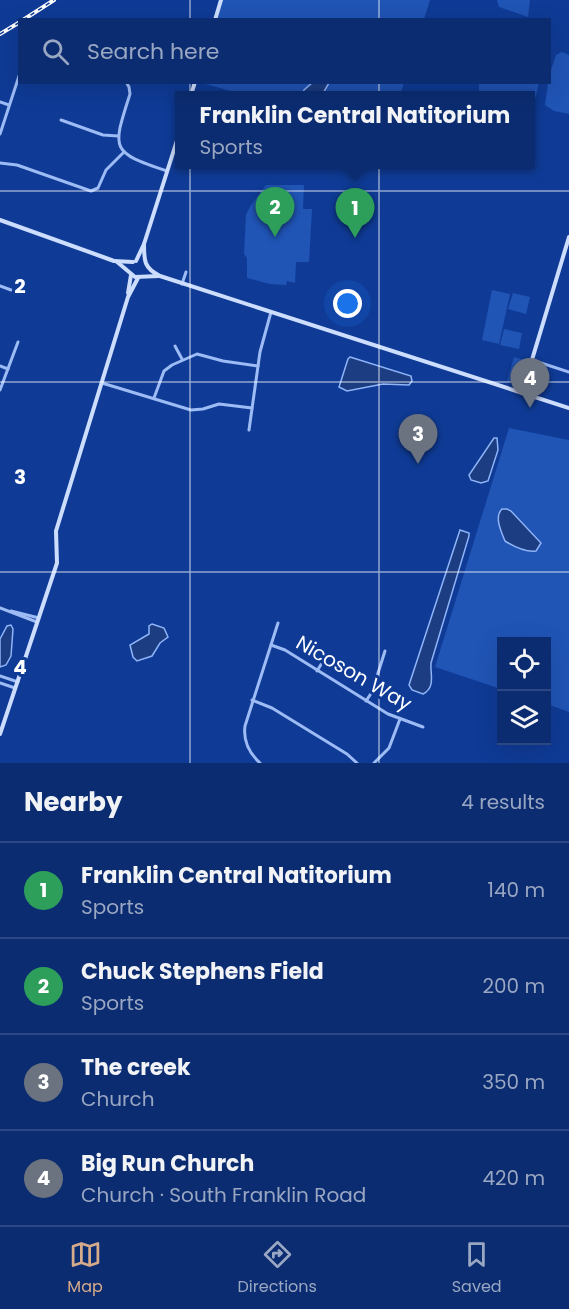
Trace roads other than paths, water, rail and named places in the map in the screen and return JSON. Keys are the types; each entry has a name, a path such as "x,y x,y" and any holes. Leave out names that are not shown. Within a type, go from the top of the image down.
{"main road":[{"path":"216,18 221,0"},
{"path":"0,734 57,562 56,531 128,297 130,267 144,244 175,146"},
{"path":"0,220 114,261 146,265 160,276 182,284 569,408"},
{"path":"522,393 569,237"},
{"path":"128,297 140,277 146,273 144,244"},
{"path":"114,261 131,274 140,277 160,276"}],"street":[{"path":"0,134 18,79"},
{"path":"127,84 130,94 118,136 124,152 134,160 167,171"},
{"path":"0,102 9,105"},
{"path":"61,120 103,135 118,136"},
{"path":"0,163 17,165 91,191 98,188 106,170 124,152"},
{"path":"182,284 186,272"},
{"path":"0,286 11,290"},
{"path":"249,430 261,344 271,312"},
{"path":"0,390 18,342"},
{"path":"175,346 182,359"},
{"path":"154,398 162,373 168,367 193,355 200,354 223,362 258,366"},
{"path":"532,360 569,372"},
{"path":"0,366 8,369"},
{"path":"102,382 193,410 219,404 252,408"},
{"path":"0,608 38,620"},
{"path":"260,763 250,752 244,736 245,726 278,623"},
{"name":"Nicoson Way","path":"271,645 285,650 388,714 423,727"},
{"path":"366,701 372,692 385,651"},
{"path":"317,670 325,658"},
{"path":"0,676 18,682"},
{"path":"0,682 15,688"},
{"path":"252,700 273,708 347,754 357,763"},
{"path":"374,763 389,748 400,719"}],"railway":[{"path":"26,18 54,0"},
{"path":"0,34 18,23"}],"place":[{"name":"Chuck Stephens Field","path":"275,237"},
{"name":"Franklin Central Natitorium","path":"355,238"},
{"name":"Big Run Church","path":"530,408"},
{"name":"The creek","path":"418,464"}]}
